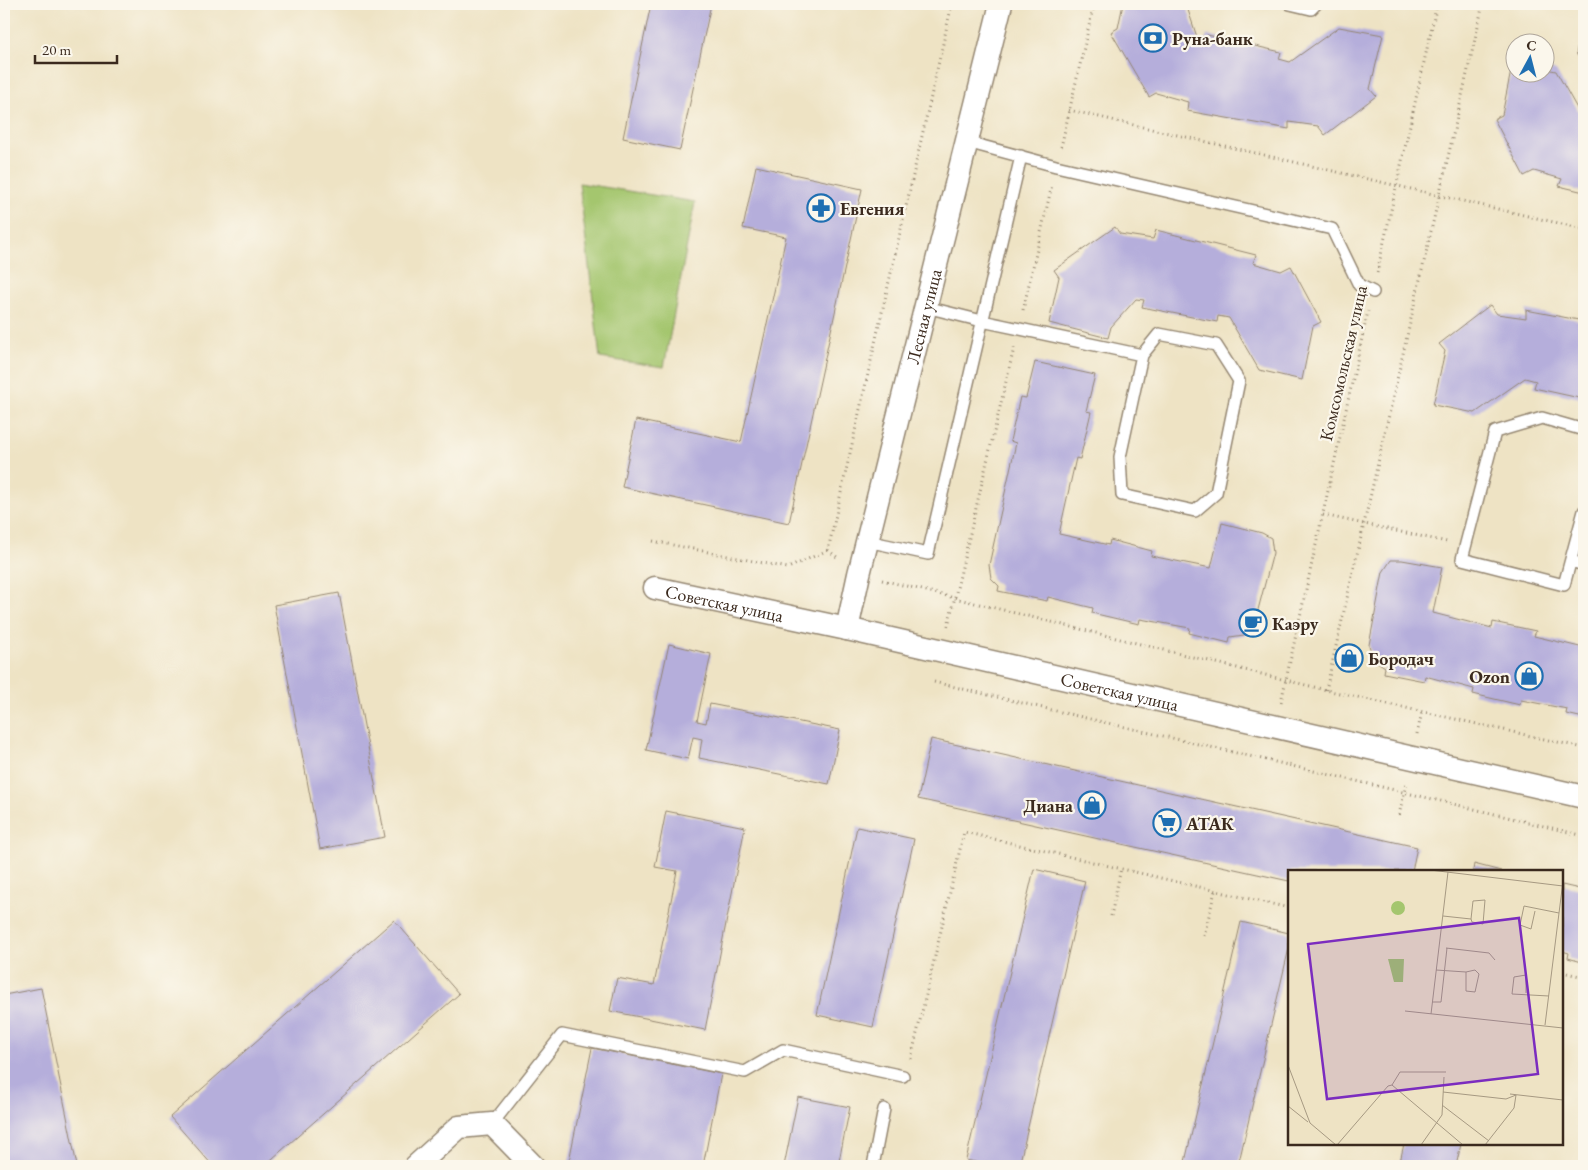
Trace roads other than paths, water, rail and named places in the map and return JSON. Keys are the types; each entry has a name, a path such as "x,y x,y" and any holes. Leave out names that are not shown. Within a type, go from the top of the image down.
{"street":[{"name":"Лесная улица","path":"847,629 867,541 1001,4"},
{"name":"Советская улица","path":"655,588 847,629 1584,798"},
{"path":"416,1166 459,1127 492,1124 534,1166"}],"lane":[{"path":"1290,4 1311,10 1316,4"},
{"path":"1584,47 1584,53"},
{"path":"967,142 1056,166 1332,229 1359,285 1373,292"},
{"path":"867,541 928,554 1021,156"},
{"path":"926,307 982,321 1142,355"},
{"path":"1160,334 1216,345 1239,380 1216,493 1195,511 1122,495 1120,457 1142,355 1160,334"},
{"path":"1584,430 1542,418 1495,432 1462,559 1564,585 1584,511"},
{"path":"1571,561 1584,565"},
{"path":"492,1124 562,1035 745,1072 783,1050 903,1076"},
{"path":"873,1166 884,1109"}],"place":[{"name":"Руна-банк","path":"1153,38"},
{"name":"Евгения","path":"821,208"},
{"name":"Каэру","path":"1253,623"},
{"name":"Бородач","path":"1349,658"},
{"name":"Ozon","path":"1529,676"},
{"name":"Диана","path":"1092,805"},
{"name":"АТАК","path":"1167,823"}]}
